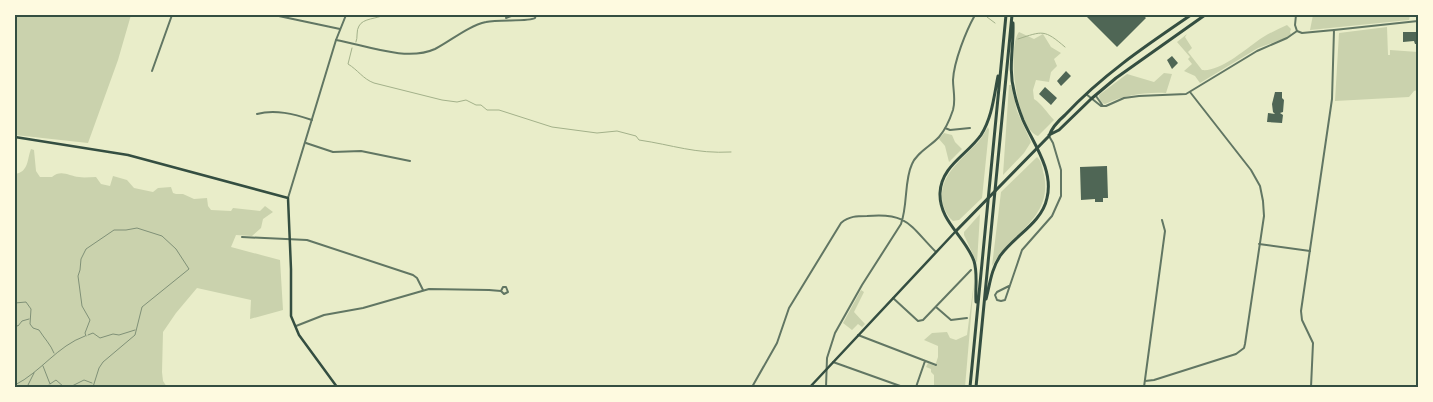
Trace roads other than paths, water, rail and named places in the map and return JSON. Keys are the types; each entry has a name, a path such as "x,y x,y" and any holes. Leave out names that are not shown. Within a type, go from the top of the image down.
{"highway":[{"path":"970,387 1006,15"},
{"path":"983,307 991,273 1000,255 1037,218 1045,205 1048,185 1038,147 1023,121 1013,88 1011,72 1013,15"},
{"path":"976,387 1013,15"},
{"path":"1048,136 1060,129 1096,94 1129,68 1205,15"},
{"path":"956,231 1038,147 1048,136 1054,125 1086,93 1142,48 1190,16 1194,23"},
{"path":"977,311 976,276 973,260 964,242 945,218 941,207 940,191 949,168 974,143 986,124 992,106 1002,54"}],"main road":[{"path":"15,137 128,154 288,198 290,310 295,326 337,387"},
{"path":"810,387 956,231"}],"street":[{"path":"152,71 172,15"},
{"path":"274,15 340,29"},
{"path":"288,198 336,40 346,15"},
{"path":"336,40 386,52 421,52 436,48 482,23 514,15"},
{"path":"504,19 531,21 536,15"},
{"path":"826,387 829,350 835,332 862,284 903,219 912,162 939,137 953,110 954,69 970,23 975,15"},
{"path":"1296,15 1295,25 1297,31"},
{"path":"1297,31 1308,33 1418,21"},
{"path":"1311,387 1313,343 1301,316 1332,98 1334,30"},
{"path":"1086,93 1096,104 1103,106 1124,98 1139,96 1178,96 1190,92 1257,51 1287,38 1297,31"},
{"path":"1144,381 1154,380 1236,354 1244,348 1264,216 1264,201 1260,186 1251,170 1190,92"},
{"path":"1096,94 1103,106"},
{"path":"257,114 267,111 290,113 312,120"},
{"path":"945,128 950,130 970,128"},
{"path":"1009,286 997,292 997,300 1005,300 1022,250 1052,216 1061,196 1061,170 1054,142 1048,136"},
{"path":"306,143 333,152 361,150 410,161"},
{"path":"752,387 777,343 788,308 841,223 847,218 878,215 903,219 936,252"},
{"path":"1144,387 1165,231 1162,220"},
{"path":"242,237 312,242 413,275 417,278 423,290"},
{"path":"1259,244 1310,251"},
{"path":"893,298 920,321 923,320 971,270"},
{"path":"295,326 324,315 363,308 423,290 444,288 500,291"},
{"path":"936,307 951,320 967,318"},
{"path":"858,336 936,365"},
{"path":"916,387 925,360"},
{"path":"833,362 903,387"}],"waterway":[{"path":"356,42 361,23 384,15"},
{"path":"987,15 995,23"},
{"path":"1018,39 1043,33 1065,47"},
{"path":"352,48 348,64 374,83 442,100 457,102 466,100 476,105 481,105 487,110 499,110 552,127 597,133 617,131 636,136 639,140 684,149 706,152 731,152"}]}
